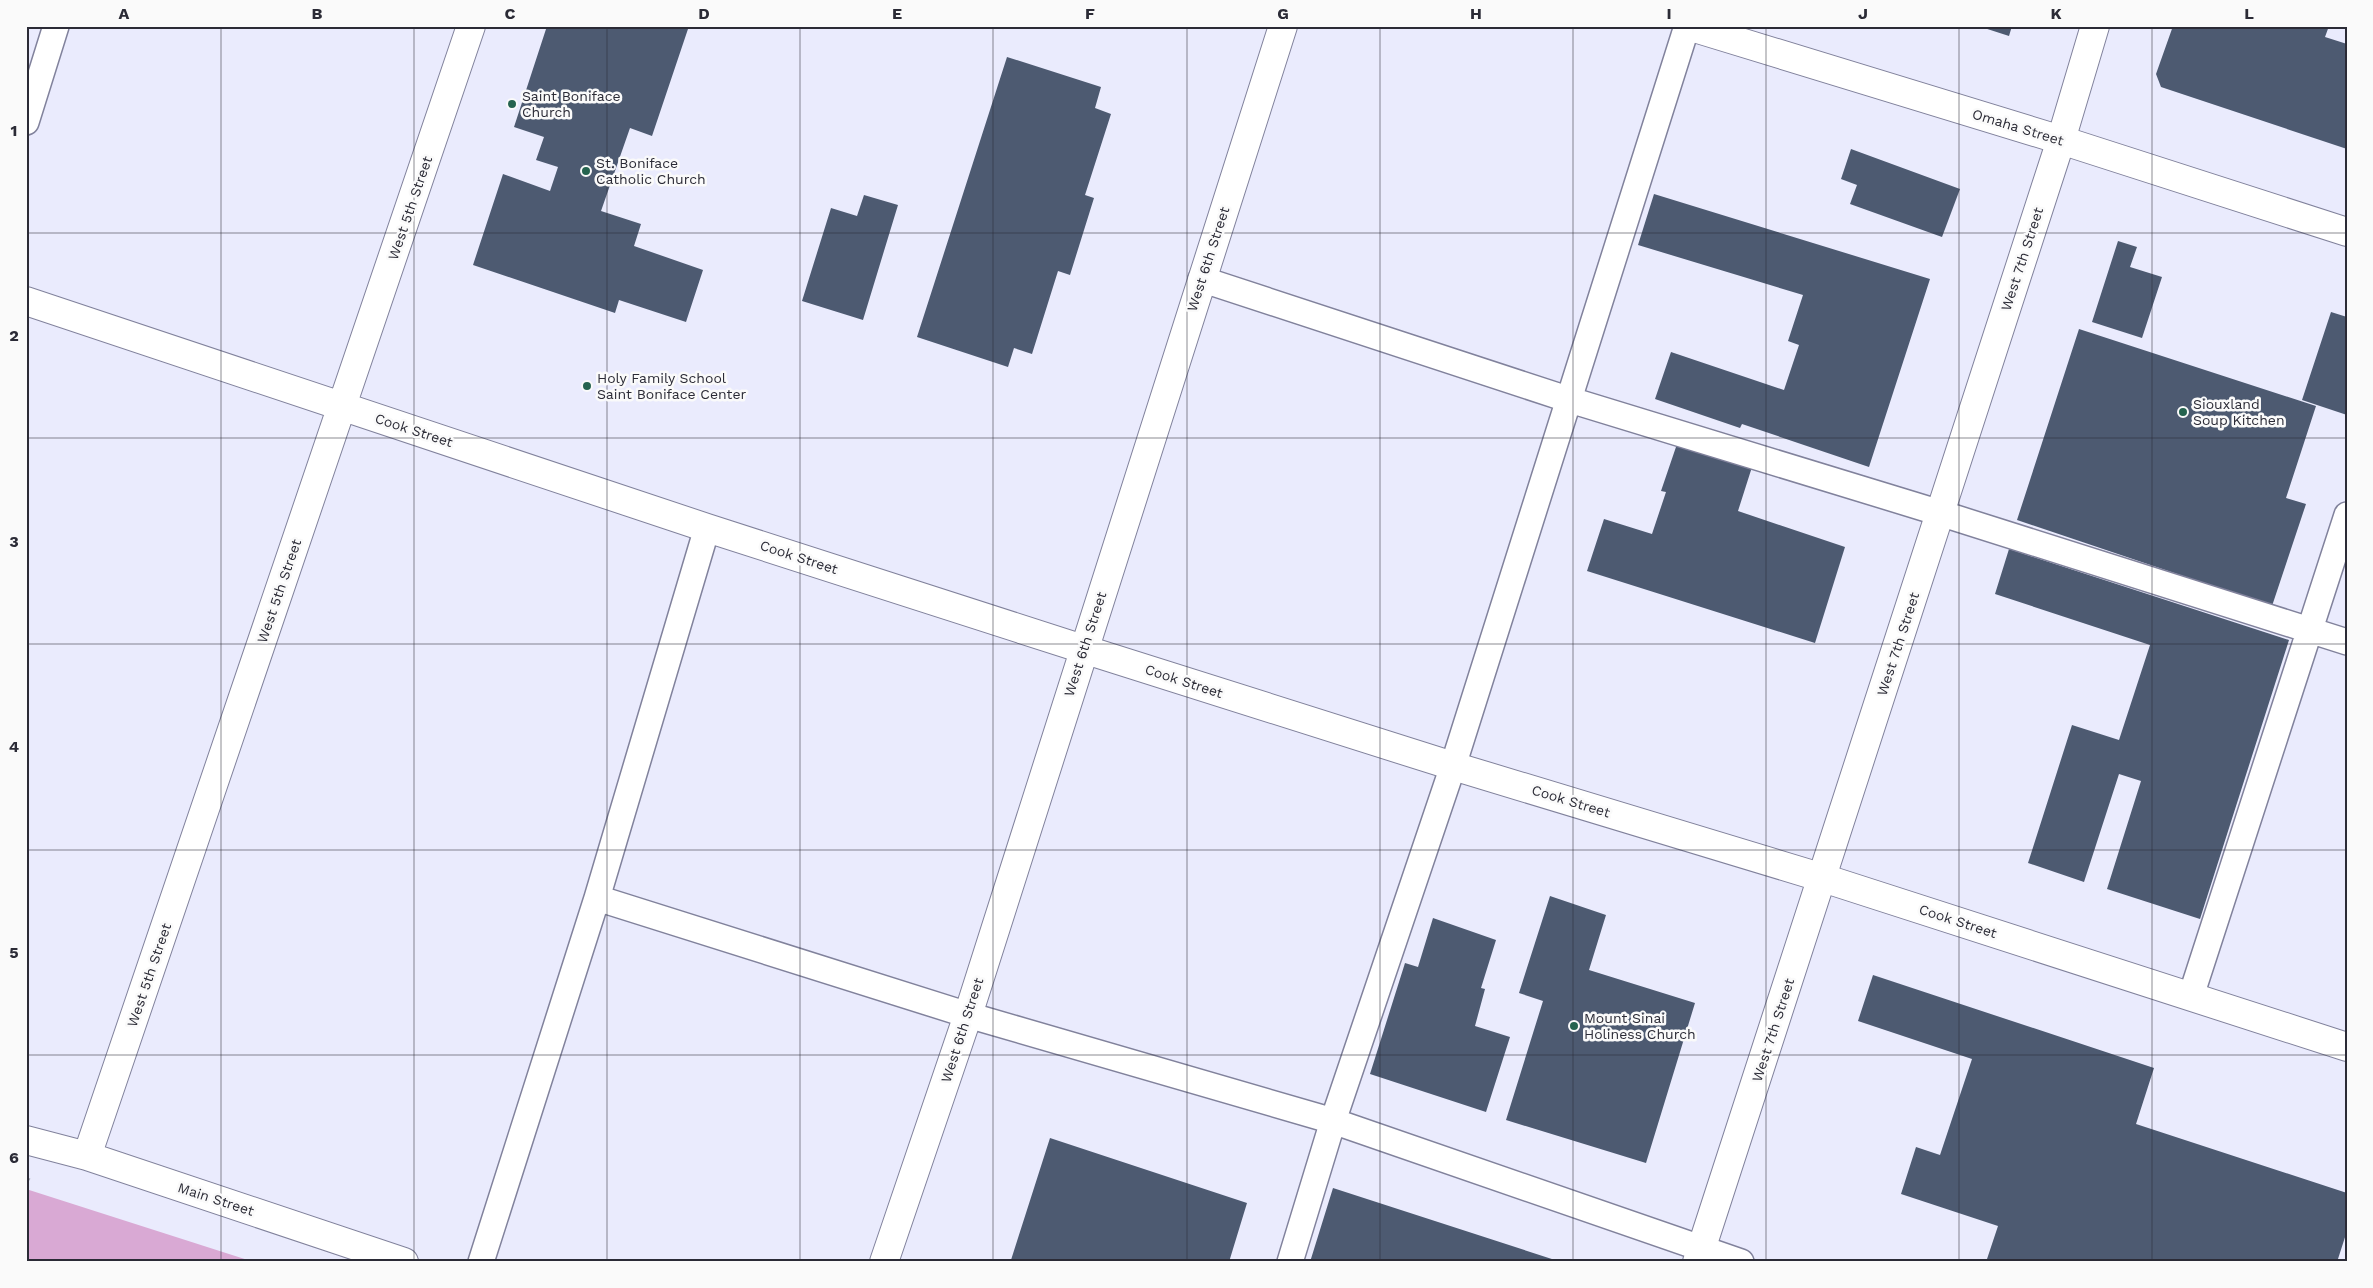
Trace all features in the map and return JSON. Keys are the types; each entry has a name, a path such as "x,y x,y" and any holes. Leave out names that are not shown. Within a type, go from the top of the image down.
{"street":[{"name":"West 6th Street","path":"884,1262 968,1016 1083,649 1283,26"},
{"name":"Omaha Street","path":"1687,26 2061,140 2347,232"},
{"name":"West 7th Street","path":"1700,1255 2061,140 2096,26"},
{"name":"West 5th Street","path":"87,1156 342,406 466,28"},
{"name":"Cook Street","path":"26,301 707,528 1083,649 1452,766 1823,878 2347,1047"},
{"name":"Main Street","path":"26,1140 87,1156 404,1262"}],"lane":[{"path":"26,122 56,26"},
{"path":"1290,1262 1333,1121 1452,766 1687,26"},
{"path":"1201,279 1567,399 1940,513 2347,642"},
{"path":"2191,996 2311,631 2347,515"},
{"path":"481,1262 597,898 707,528"},
{"path":"597,898 968,1016 1333,1121 1700,1255 1741,1262"}],"shaded area":[{"path":"26,1189 254,1262 26,1262"}],"building":[{"name":"St. Boniface Catholic Church","path":"547,26 689,26 652,136 630,128 601,211 641,224 634,246 703,270 686,322 619,300 615,313 473,265 503,174 550,191 558,167 536,160 544,137 514,127"},
{"path":"1978,26 2012,26 2009,36"},
{"path":"2173,26 2329,26 2325,37 2347,44 2347,149 2161,87 2156,74"},
{"path":"1007,57 1101,87 1095,108 1111,114 1085,195 1094,198 1070,275 1058,271 1032,354 1014,348 1008,367 917,337"},
{"path":"1851,149 1960,189 1942,237 1850,204 1857,185 1841,179"},
{"path":"1654,194 1930,279 1869,467 1742,424 1740,428 1655,399 1671,352 1784,390 1799,345 1788,341 1803,295 1638,245"},
{"path":"864,195 898,205 863,320 802,301 831,208 857,216"},
{"path":"2118,241 2137,247 2130,267 2162,277 2142,338 2092,322"},
{"path":"2331,312 2347,317 2347,415 2302,400"},
{"path":"2079,329 2316,406 2286,498 2306,504 2272,606 2017,520"},
{"path":"1677,444 1752,467 1738,511 1845,547 1815,643 1587,571 1604,519 1652,534 1666,492 1661,491"},
{"path":"2009,549 2289,640 2200,919 2107,889 2141,781 2119,774 2084,882 2028,863 2072,725 2119,740 2150,645 1995,594"},
{"path":"1550,896 1606,915 1589,970 1695,1003 1646,1163 1506,1120 1543,1001 1519,993"},
{"path":"1433,918 1496,940 1481,988 1485,989 1475,1026 1510,1037 1486,1112 1370,1074 1405,963 1418,967"},
{"path":"1873,975 2154,1068 2136,1124 2347,1193 2347,1231 2337,1262 1986,1262 1998,1226 1901,1194 1916,1147 1940,1155 1972,1059 1858,1021"},
{"path":"1050,1138 1247,1203 1229,1262 1011,1260"},
{"path":"1333,1188 1558,1261 1558,1262 1310,1262"}],"place":[{"name":"Saint Boniface Church","path":"512,104"},
{"name":"St. Boniface Catholic Church","path":"586,171"},
{"name":"Holy Family School Saint Boniface Center","path":"587,386"},
{"name":"Siouxland Soup Kitchen","path":"2183,412"},
{"name":"Mount Sinai Holiness Church","path":"1574,1026"}]}
